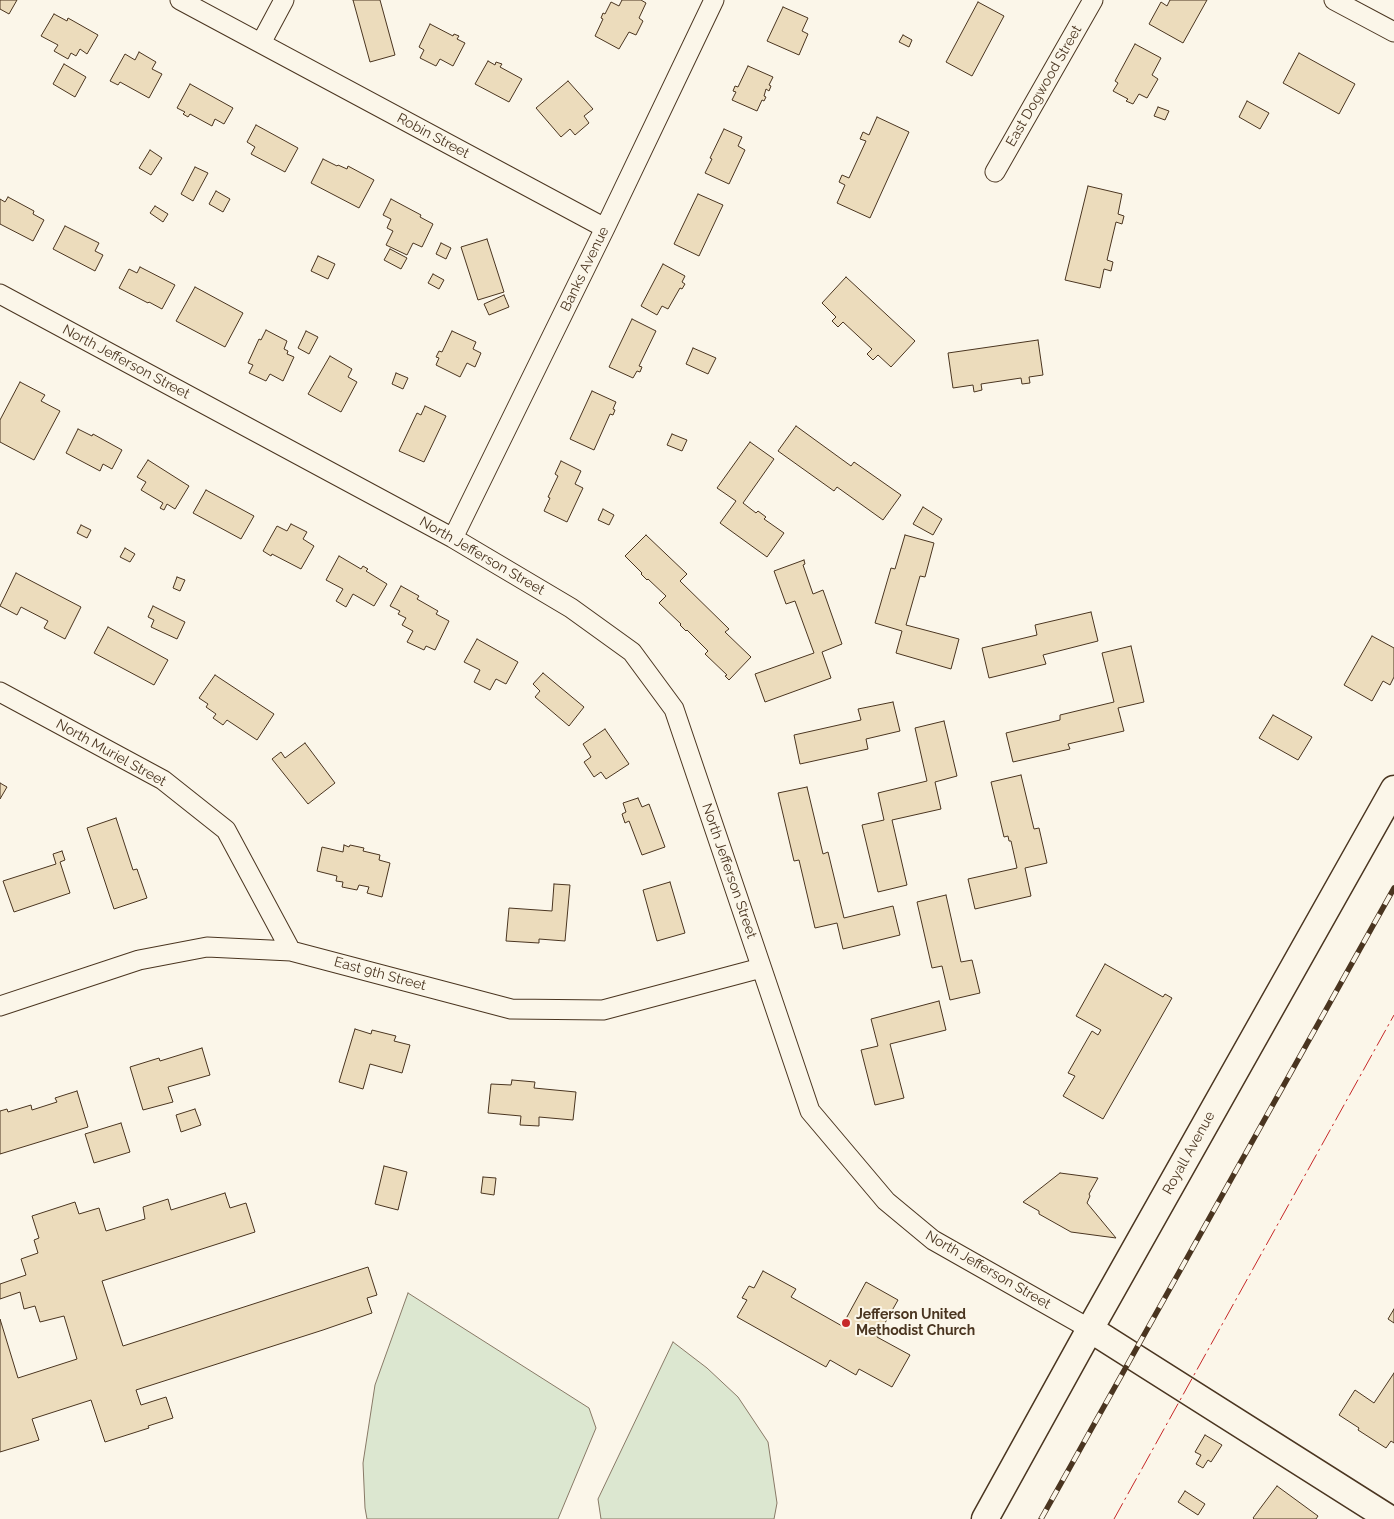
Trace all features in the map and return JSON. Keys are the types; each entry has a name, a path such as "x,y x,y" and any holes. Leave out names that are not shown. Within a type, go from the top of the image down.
{"street":[{"name":"Robin Street","path":"180,0 605,228"},
{"path":"261,43 284,0"},
{"name":"Banks Avenue","path":"453,538 714,0"},
{"name":"East Dogwood Street","path":"995,172 1093,0"},
{"path":"1334,0 1394,32"},
{"name":"North Jefferson Street","path":"0,294 453,538 571,608 632,652 674,709 810,1111 886,1202 933,1240 1090,1328 1388,1518"},
{"name":"North Muriel Street","path":"0,692 163,780 226,830 290,950"},
{"name":"Royall Avenue","path":"985,1519 1090,1328 1394,789"},
{"name":"East 9th Street","path":"0,1006 139,960 207,947 290,950 511,1009 603,1010 762,968"}],"green space":[{"path":"408,1293 589,1408 596,1428 558,1519 367,1519 363,1463 375,1385"},
{"path":"673,1342 707,1368 738,1397 768,1442 777,1503 774,1519 601,1519 598,1499"}],"building":[{"path":"0,0 17,0 9,14 0,9"},
{"path":"353,0 380,0 395,55 370,62"},
{"path":"622,0 641,0 646,3 639,18 643,21 636,35 629,32 619,49 595,36 603,19 601,18 603,13 605,14 611,2 619,6"},
{"path":"1170,0 1207,0 1183,43 1149,24 1161,2 1167,6"},
{"path":"978,2 1004,16 972,76 946,62"},
{"path":"783,7 808,18 802,31 808,34 799,55 767,41"},
{"path":"54,14 67,21 68,18 98,35 87,54 80,49 76,56 71,53 68,59 54,51 58,45 41,36"},
{"path":"430,24 453,36 454,34 459,36 457,39 465,43 453,66 440,59 436,66 420,58 424,50 419,47"},
{"path":"903,35 912,40 909,47 899,42"},
{"path":"1135,44 1161,58 1152,75 1158,79 1147,98 1139,94 1133,104 1113,91 1118,83 1115,81"},
{"path":"139,52 156,62 152,69 162,74 149,98 120,82 118,85 110,81 125,54 135,60"},
{"path":"1299,53 1355,84 1339,114 1283,83"},
{"path":"488,61 495,65 496,62 502,64 500,67 522,79 509,102 475,84"},
{"path":"64,64 86,77 75,97 53,84"},
{"path":"748,66 773,77 769,85 771,86 769,91 766,89 764,96 766,97 764,101 762,100 757,111 732,100 736,92 733,91 735,86 738,87"},
{"path":"568,81 593,109 584,116 589,123 575,135 570,129 561,137 536,108"},
{"path":"190,84 233,108 224,124 215,119 212,126 190,114 188,117 183,114 185,112 177,108"},
{"path":"1247,101 1269,113 1260,129 1239,117"},
{"path":"1158,107 1169,111 1165,120 1154,116"},
{"path":"877,117 909,132 870,218 837,203 845,185 839,182 842,175 849,178 866,141 860,139 863,132 869,135"},
{"path":"256,125 298,148 285,172 251,154 255,147 247,142"},
{"path":"724,129 742,137 738,146 745,150 729,184 705,173"},
{"path":"150,150 162,158 151,175 139,168"},
{"path":"323,159 347,169 348,166 374,180 359,208 311,183"},
{"path":"195,167 208,173 193,201 181,194"},
{"path":"1088,186 1122,194 1118,214 1124,216 1122,224 1116,222 1107,260 1113,262 1111,271 1104,269 1100,288 1065,280"},
{"path":"216,191 230,199 223,212 209,204"},
{"path":"698,194 723,205 699,256 674,244"},
{"path":"8,197 34,211 33,214 44,220 33,241 0,224 0,199 5,202"},
{"path":"391,199 421,215 420,217 433,224 422,247 413,243 407,255 386,245 393,231 387,228 391,219 383,215"},
{"path":"155,206 168,214 163,222 150,213"},
{"path":"65,226 99,243 95,251 103,255 95,271 53,249"},
{"path":"487,239 504,292 478,300 461,247"},
{"path":"441,243 451,248 446,259 436,254"},
{"path":"390,249 407,258 401,269 384,260"},
{"path":"318,256 335,264 328,279 311,271"},
{"path":"663,264 685,276 682,282 685,284 682,289 680,288 668,309 662,306 657,315 641,306"},
{"path":"140,267 175,285 162,309 119,288 129,269 137,273"},
{"path":"433,274 444,280 439,289 428,283"},
{"path":"846,277 915,341 891,367 878,355 873,360 867,354 872,349 843,322 838,327 832,321 836,317 822,303"},
{"path":"195,287 243,313 225,347 176,321"},
{"path":"504,295 509,307 489,315 484,304"},
{"path":"632,319 656,331 639,366 642,367 640,372 637,371 633,378 609,367"},
{"path":"266,330 287,341 284,349 288,351 287,354 294,357 283,381 270,374 266,381 249,373 253,365 248,363 259,339 261,340"},
{"path":"306,331 318,337 309,354 298,348"},
{"path":"452,331 476,342 473,349 481,353 475,367 467,363 460,377 436,365 439,358 436,357 439,351 442,352"},
{"path":"1038,340 1043,375 1029,377 1030,383 1022,384 1021,378 981,384 982,390 974,392 973,385 953,388 948,353"},
{"path":"693,348 716,358 708,374 686,364"},
{"path":"330,356 352,369 348,377 357,382 341,412 308,394"},
{"path":"396,373 408,378 403,389 392,384"},
{"path":"20,382 45,395 41,401 60,411 34,460 0,442 0,420"},
{"path":"592,391 616,402 613,415 610,414 594,450 570,439"},
{"path":"425,406 446,416 424,462 399,451 417,413 421,415"},
{"path":"796,426 851,466 854,462 901,495 883,520 837,487 834,491 778,451"},
{"path":"78,429 92,436 93,434 122,450 112,469 103,464 100,471 66,453"},
{"path":"672,434 687,440 682,451 667,445"},
{"path":"750,442 774,459 743,503 756,513 758,511 766,517 764,519 784,533 767,557 720,523 736,501 717,488"},
{"path":"148,460 189,486 175,509 167,504 164,510 160,508 163,503 141,490 146,482 137,477"},
{"path":"561,461 581,471 575,484 583,488 567,522 544,511 558,476 555,474"},
{"path":"206,490 254,516 241,539 193,513"},
{"path":"923,507 942,519 933,535 913,524"},
{"path":"603,509 614,515 609,525 598,520"},
{"path":"291,524 307,532 303,539 314,546 301,569 263,551 277,526 287,531"},
{"path":"81,525 91,530 87,538 77,533"},
{"path":"646,535 687,574 680,581 729,629 725,632 751,657 729,680 725,676 727,675 705,654 708,651 659,603 666,596 647,580 625,556"},
{"path":"905,535 934,543 925,577 920,576 906,625 959,639 951,669 896,653 902,631 875,623 891,568 895,569"},
{"path":"125,548 135,554 130,562 120,557"},
{"path":"339,556 361,569 363,566 368,569 366,571 387,584 374,606 353,594 346,607 336,601 343,589 326,580"},
{"path":"804,560 805,564 803,565 813,594 823,590 842,644 822,652 831,678 765,702 755,674 814,653 795,601 786,604 774,571"},
{"path":"16,573 81,607 65,639 44,628 48,621 21,607 17,615 0,606"},
{"path":"177,577 185,580 180,591 173,588"},
{"path":"401,586 419,596 417,599 438,611 436,614 449,621 435,650 426,646 424,650 407,642 413,631 402,625 406,618 398,614 400,611 390,606"},
{"path":"153,606 185,622 177,639 151,627 154,620 148,617"},
{"path":"1091,612 1098,641 1043,655 1046,664 989,678 982,648 1037,635 1035,625"},
{"path":"108,627 168,660 154,685 94,653"},
{"path":"1372,636 1394,648 1394,677 1390,685 1383,681 1372,701 1344,685"},
{"path":"477,639 518,662 506,684 496,679 490,690 474,682 480,670 464,662"},
{"path":"1131,646 1144,702 1118,708 1124,731 1068,744 1070,749 1013,762 1006,733 1060,720 1060,715 1114,702 1102,653"},
{"path":"543,673 584,707 569,726 535,697 540,691 533,684"},
{"path":"215,675 274,714 257,740 227,720 223,725 213,718 216,714 206,707 208,704 199,698"},
{"path":"893,702 900,731 866,739 868,749 800,764 794,735 861,720 858,709"},
{"path":"1273,715 1312,737 1298,760 1259,738"},
{"path":"944,721 957,776 935,782 941,809 892,820 907,885 878,892 862,825 884,820 878,793 927,781 915,728"},
{"path":"605,729 629,764 606,779 601,772 594,777 584,762 591,757 583,744"},
{"path":"305,743 335,783 308,804 272,759 281,752 285,758"},
{"path":"1021,775 1034,829 1039,828 1047,863 1025,868 1031,896 975,909 968,879 1017,868 1011,841 1009,841 1008,836 1004,837 991,782"},
{"path":"0,783 7,787 0,799"},
{"path":"807,787 823,854 828,852 844,918 893,906 900,935 843,949 837,923 815,928 799,860 794,861 778,793"},
{"path":"638,798 642,807 649,804 665,847 642,855 629,821 625,823 622,814 626,812 623,803"},
{"path":"116,818 133,870 137,869 147,898 114,909 87,828"},
{"path":"344,845 364,848 363,851 380,855 379,860 390,863 382,897 367,893 369,887 359,885 357,890 342,887 343,882 336,881 337,876 317,871 322,847 343,852"},
{"path":"62,851 65,860 60,862 70,893 14,912 3,881 56,864 53,854"},
{"path":"670,882 685,933 657,941 643,890"},
{"path":"554,884 570,885 565,941 539,939 539,943 506,941 509,908 552,911"},
{"path":"946,895 961,962 972,960 980,993 950,1000 942,966 932,968 917,902"},
{"path":"1105,964 1163,997 1165,994 1172,998 1103,1119 1063,1096 1075,1076 1068,1073 1092,1031 1098,1035 1101,1030 1076,1016"},
{"path":"939,1001 946,1030 890,1044 904,1098 875,1105 861,1050 878,1046 871,1019"},
{"path":"355,1029 371,1034 372,1030 396,1036 394,1041 410,1045 402,1073 370,1064 363,1089 339,1082"},
{"path":"202,1048 210,1075 168,1087 173,1102 143,1110 130,1067 159,1058 160,1061"},
{"path":"512,1080 535,1082 534,1088 576,1092 573,1120 539,1117 539,1126 520,1125 521,1116 488,1113 491,1084 511,1085"},
{"path":"77,1091 88,1127 0,1154 0,1111 7,1109 8,1112 31,1105 32,1110 57,1102 55,1098"},
{"path":"195,1109 201,1125 181,1132 176,1115"},
{"path":"121,1123 130,1152 94,1163 85,1134"},
{"path":"384,1166 407,1172 398,1210 375,1204"},
{"path":"1060,1173 1098,1178 1089,1194 1087,1203 1116,1238 1071,1232 1039,1214 1039,1211 1023,1202"},
{"path":"483,1177 496,1178 494,1195 481,1193"},
{"path":"225,1193 230,1208 246,1203 255,1232 102,1281 123,1346 368,1267 377,1295 367,1298 372,1313 136,1390 141,1405 166,1397 173,1418 148,1426 149,1428 105,1442 91,1400 32,1419 39,1440 0,1452 0,1319 18,1378 77,1359 64,1316 40,1322 35,1306 24,1309 20,1292 0,1299 0,1284 26,1275 21,1259 38,1253 34,1240 39,1238 32,1216 75,1202 79,1214 99,1208 106,1231 145,1219 143,1207 168,1199 171,1210"},
{"path":"763,1271 796,1289 791,1297 842,1326 866,1282 898,1300 877,1337 910,1355 892,1387 859,1369 856,1375 830,1360 826,1367 737,1317 747,1300 742,1298 749,1286 754,1288"},
{"path":"1394,1309 1394,1323 1388,1319"},
{"path":"1394,1373 1394,1443 1391,1441 1386,1448 1339,1415 1355,1390 1374,1403"},
{"path":"1205,1435 1222,1445 1211,1462 1208,1460 1203,1468 1196,1464 1201,1455 1195,1452"},
{"path":"1277,1486 1318,1516 1316,1519 1254,1519"},
{"path":"1185,1491 1205,1504 1198,1515 1178,1502"}],"railway":[{"path":"1041,1519 1394,888"}],"power":[{"path":"1114,1519 1394,1015"}],"place":[{"name":"Jefferson United Methodist Church","path":"846,1323"}]}
